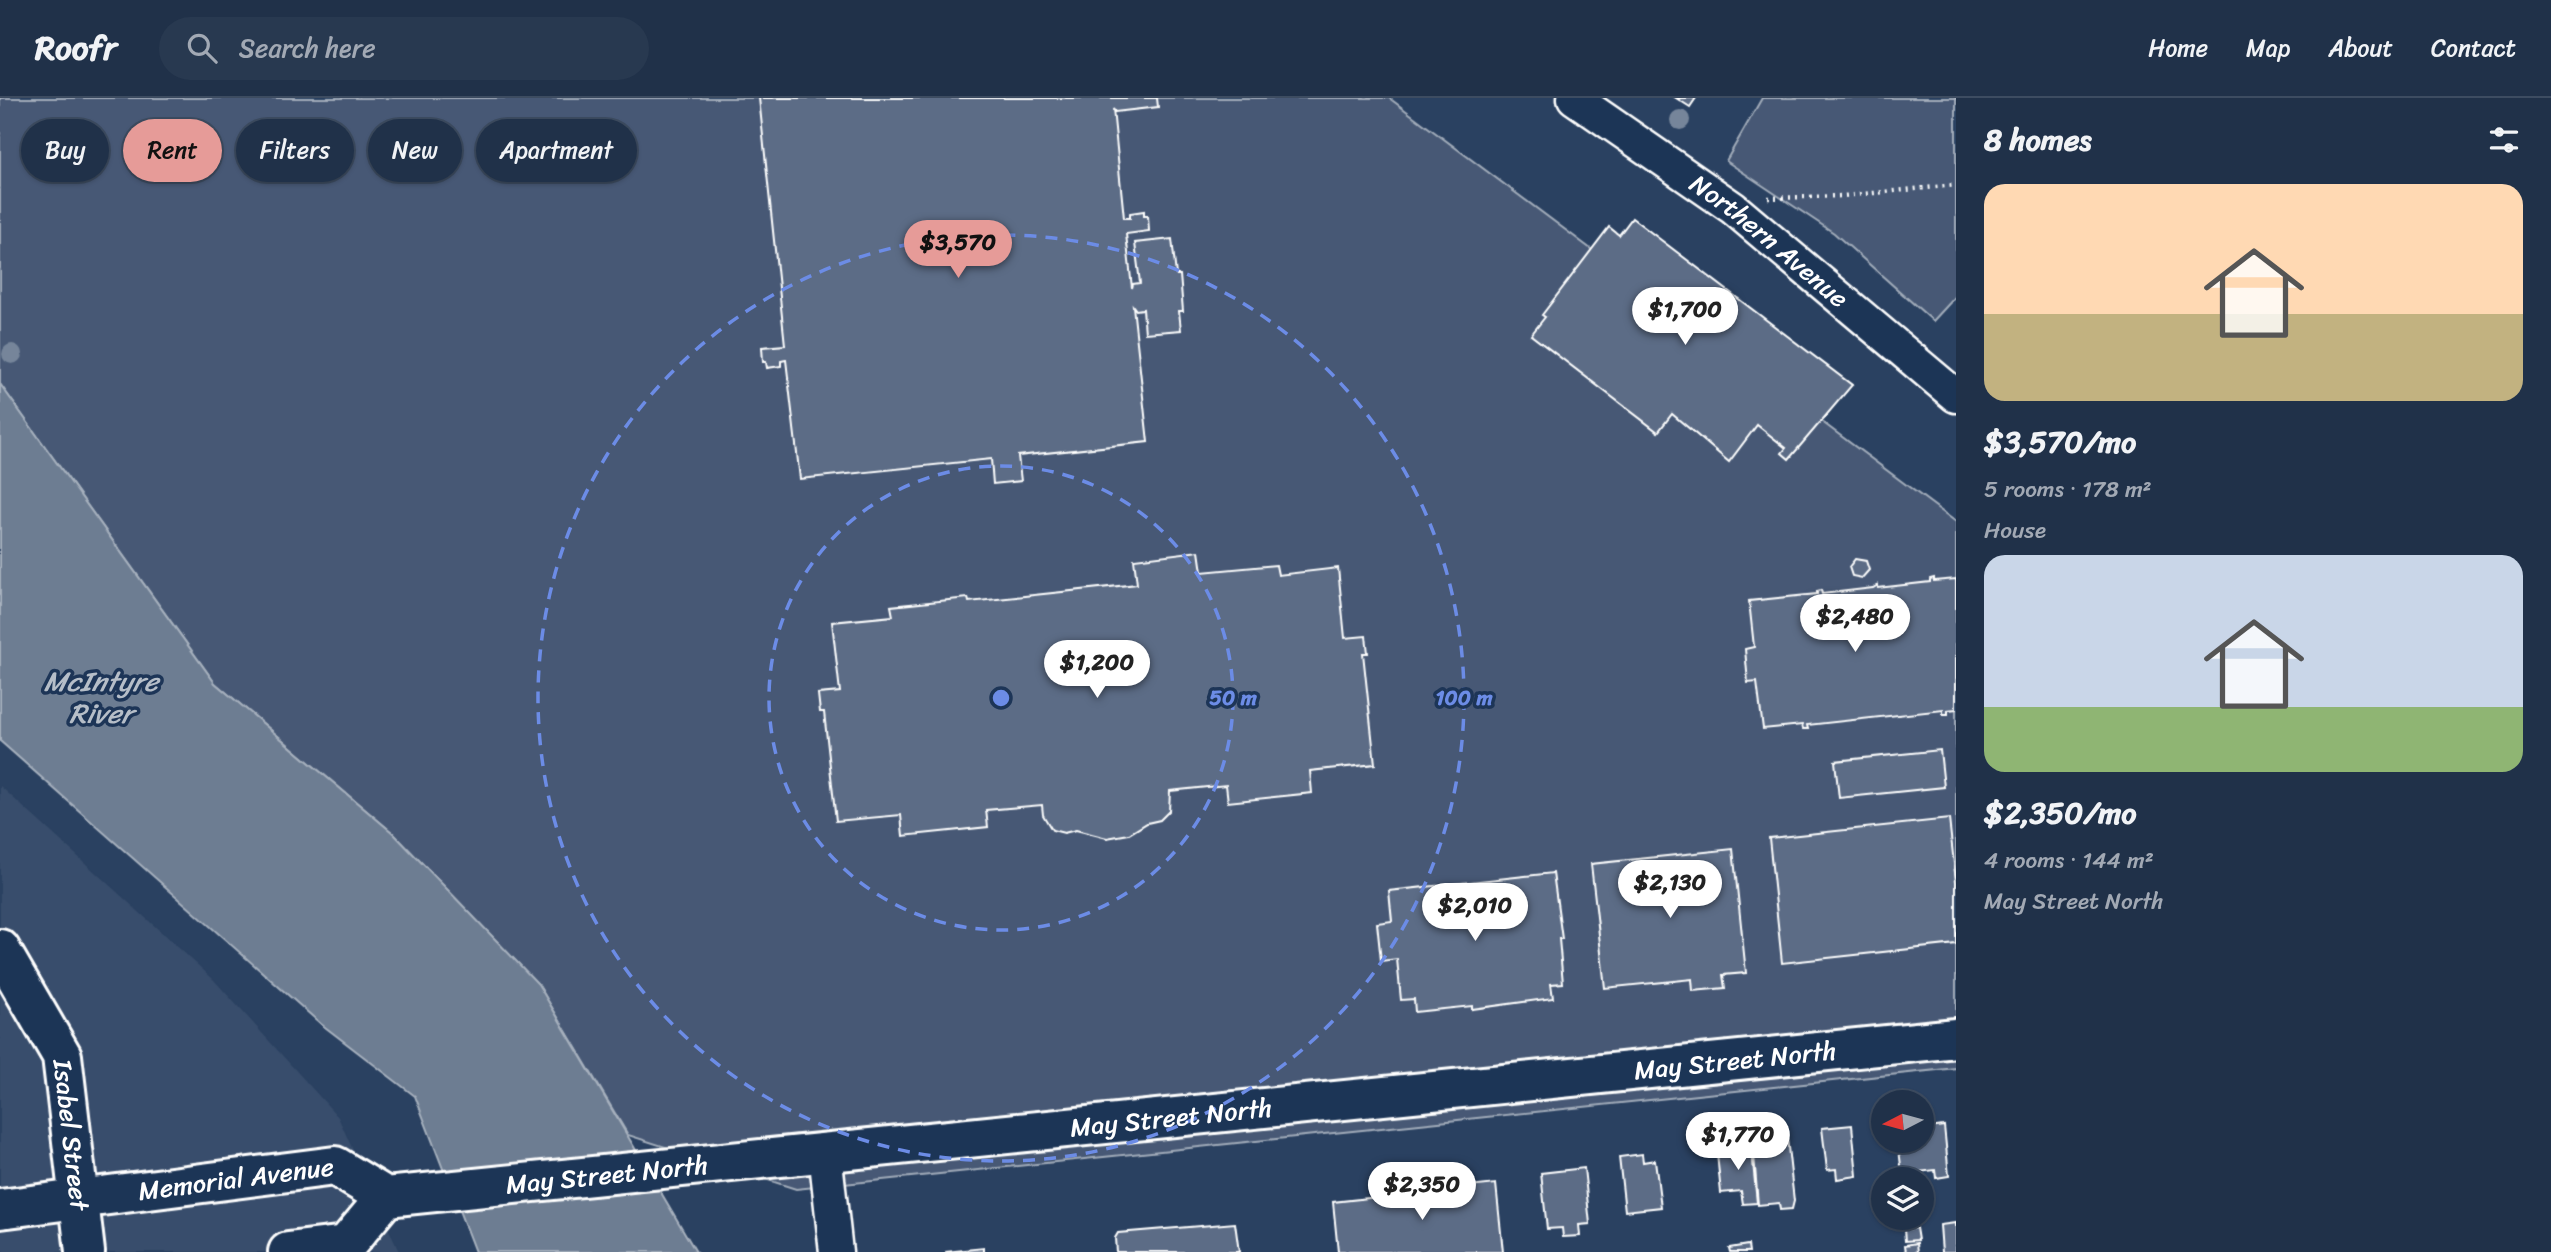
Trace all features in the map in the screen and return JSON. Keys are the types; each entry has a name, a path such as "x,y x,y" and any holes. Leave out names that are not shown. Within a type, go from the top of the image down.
{"main road":[{"name":"Isabel Street","path":"0,949 62,1056 85,1252"},
{"name":"May Street North","path":"386,1197 1956,1038"},
{"name":"Memorial Avenue","path":"0,1209 335,1166 386,1197"},
{"path":"288,1252 346,1245 386,1197"}],"street":[{"name":"Northern Avenue","path":"1574,98 1720,199 1956,396"},
{"path":"825,1152 836,1252"}],"path":[{"path":"1720,199 1843,196 1956,185"}],"shaded area":[{"path":"0,98 1389,98 1956,522 1956,1068 796,1189 628,1135 538,984 393,833 215,683 0,384"},
{"path":"1762,98 1956,98 1956,296 1933,321 1834,233 1726,161"},
{"path":"0,786 213,979 338,1117 399,1252 0,1252"}],"water":[{"name":"McIntyre River","path":"0,384 215,683 393,833 538,984 696,1252 475,1252 415,1096 321,1024 0,741"}],"building":[{"path":"759,98 1157,98 1158,107 1115,112 1113,109 1124,218 1130,218 1130,213 1144,211 1144,216 1148,216 1149,231 1126,234 1132,288 1133,284 1140,283 1135,243 1172,239 1176,275 1180,275 1183,311 1179,311 1181,330 1145,333 1143,309 1136,310 1133,306 1148,442 1018,456 1021,481 993,484 991,459 800,479 786,360 781,361 781,366 767,368 766,362 763,362 762,347 785,345"},
{"path":"1676,98 1696,98 1690,107"},
{"path":"1632,218 1852,385 1789,459 1782,453 1786,448 1757,425 1729,462 1672,414 1658,432 1531,335 1545,317 1542,315 1609,227 1619,235"},
{"path":"1199,551 1202,572 1276,565 1278,575 1338,568 1345,638 1366,636 1368,653 1363,653 1375,764 1310,771 1312,793 1228,802 1226,785 1170,791 1169,811 1160,820 1147,823 1129,834 1107,838 1076,830 1064,833 1052,830 1043,815 1042,805 986,810 988,827 903,836 901,815 836,821 824,712 820,712 818,694 840,692 832,622 893,616 891,606 968,598 969,602 1137,584 1134,559"},
{"path":"1855,559 1866,561 1869,570 1862,578 1852,576 1849,567"},
{"path":"1934,578 1934,581 1956,579 1956,709 1948,710 1948,714 1943,714 1943,710 1807,725 1808,729 1803,729 1802,725 1763,729 1757,682 1748,683 1745,649 1754,647 1749,601 1817,594 1817,591 1821,590 1822,594 1873,588 1878,585 1878,588 1930,582 1930,579"},
{"path":"1940,750 1944,787 1839,798 1835,761"},
{"path":"1949,819 1956,882 1956,944 1782,963 1769,838"},
{"path":"1733,849 1746,973 1723,975 1725,988 1693,991 1692,979 1605,988 1591,864"},
{"path":"1553,873 1562,939 1559,939 1563,983 1551,984 1553,998 1472,1009 1472,1006 1415,1012 1414,999 1401,1000 1397,959 1381,961 1377,923 1392,921 1389,891"},
{"path":"1852,1125 1857,1176 1837,1179 1836,1169 1827,1170 1822,1128"},
{"path":"1944,1126 1949,1176 1936,1178 1934,1167 1901,1167 1899,1153 1934,1153 1934,1127"},
{"path":"1787,1138 1794,1201 1792,1209 1780,1210 1779,1203 1758,1205 1753,1142"},
{"path":"1751,1142 1757,1203 1743,1204 1741,1191 1721,1193 1717,1154 1727,1153 1727,1145"},
{"path":"1642,1154 1643,1162 1655,1160 1661,1207 1625,1211 1619,1157"},
{"path":"1584,1168 1590,1224 1579,1225 1580,1236 1563,1237 1562,1228 1547,1229 1541,1173"},
{"path":"1496,1184 1503,1252 1338,1252 1333,1202"},
{"path":"1235,1223 1239,1252 1116,1252 1115,1238 1118,1233"},
{"path":"1956,1223 1956,1252 1942,1252 1940,1225"},
{"path":"1904,1230 1916,1230 1918,1240 1905,1241"},
{"path":"1917,1243 1918,1252 1906,1252 1905,1245"},
{"path":"1748,1245 1749,1252 1730,1252 1729,1248"},
{"path":"984,1248 984,1252 945,1252"}]}
